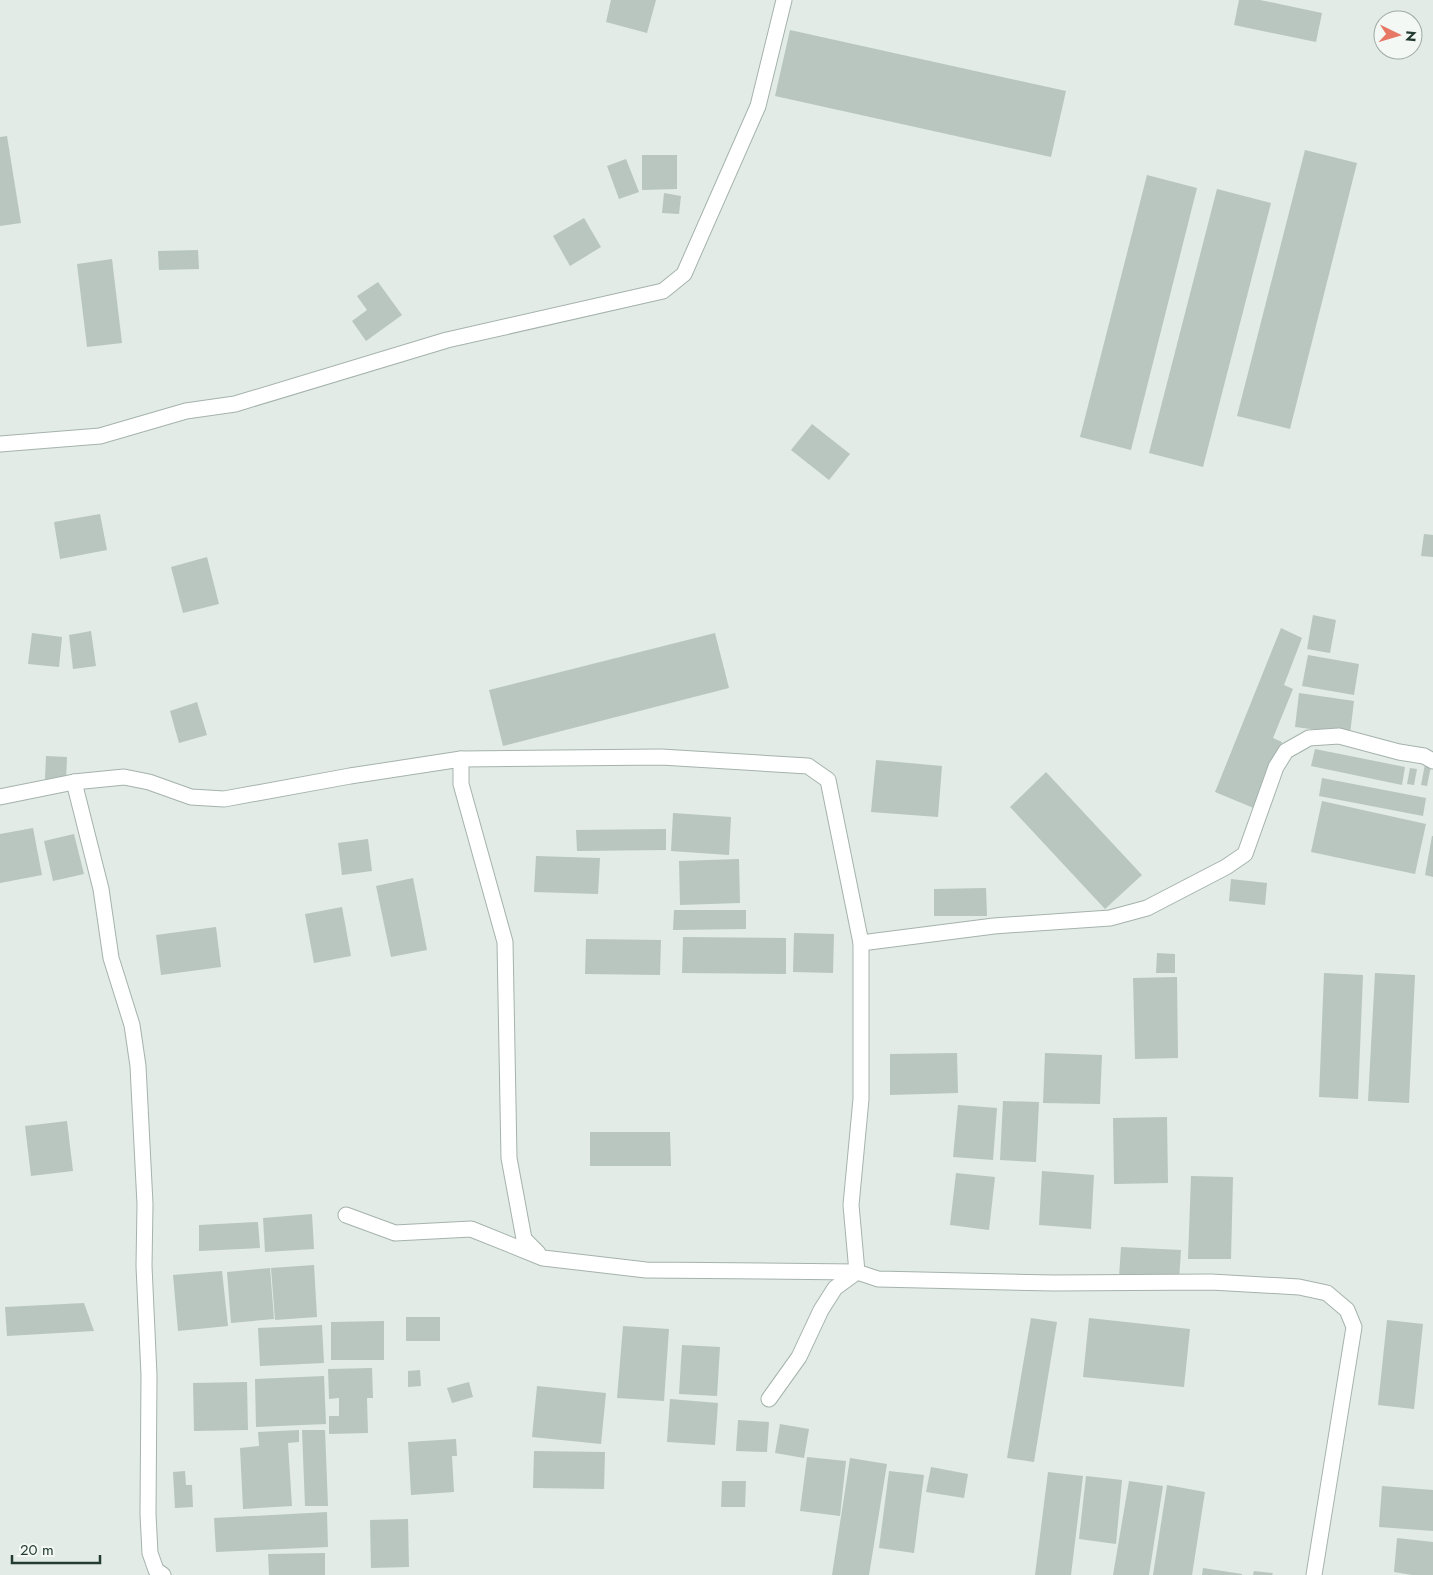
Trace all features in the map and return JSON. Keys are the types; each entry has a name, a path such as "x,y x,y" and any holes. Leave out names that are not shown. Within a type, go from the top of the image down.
{"street":[{"path":"0,444 100,436 186,411 236,404 447,340 663,291 684,274 758,106 784,0"},
{"path":"861,943 994,926 1110,918 1147,908 1211,876 1245,854 1276,767 1286,751 1309,738 1339,736 1400,752 1424,756 1433,761"},
{"path":"0,797 74,782 124,777 149,782 191,798 224,799 350,776 461,759 661,757 808,766 828,780 861,943 861,1099 851,1205 857,1272"},
{"path":"461,759 461,784 505,942 509,1158 524,1238 543,1258"},
{"path":"74,782 101,890 111,958 132,1025 138,1066 145,1204 144,1266 149,1375 148,1514 150,1553 156,1570 163,1575"},
{"path":"346,1215 394,1232 471,1229 543,1258 646,1270 857,1272 878,1279 1211,1282 1299,1287 1327,1293 1347,1310 1354,1327 1314,1575"},
{"path":"769,1400 799,1357 821,1310 836,1288 857,1272"}],"building":[{"path":"611,0 656,0 647,33 606,22"},
{"path":"1239,0 1260,0 1322,13 1316,42 1234,25"},
{"path":"790,30 1066,91 1051,157 775,96"},
{"path":"7,136 21,223 0,226 0,137"},
{"path":"1305,150 1357,163 1290,429 1237,416"},
{"path":"642,155 677,155 677,189 642,190"},
{"path":"626,159 639,192 619,199 607,166"},
{"path":"1147,175 1197,188 1131,450 1080,437"},
{"path":"1217,189 1271,203 1203,467 1149,453"},
{"path":"664,193 681,196 679,214 662,213"},
{"path":"584,218 601,247 570,266 553,236"},
{"path":"198,250 199,269 159,270 158,251"},
{"path":"112,259 122,343 87,347 77,264"},
{"path":"378,282 402,315 366,341 352,321 367,310 357,296"},
{"path":"812,424 850,454 829,480 791,450"},
{"path":"100,514 107,550 60,559 54,522"},
{"path":"1424,534 1433,535 1433,557 1421,556"},
{"path":"207,557 219,604 183,613 171,567"},
{"path":"1313,615 1336,620 1330,653 1307,649"},
{"path":"1281,628 1302,638 1284,685 1293,689 1273,738 1282,742 1256,809 1215,792"},
{"path":"91,631 96,666 73,669 69,635"},
{"path":"32,633 62,637 59,667 28,664"},
{"path":"715,633 729,688 503,746 489,690"},
{"path":"1308,655 1359,664 1354,695 1302,686"},
{"path":"1299,693 1354,701 1350,734 1295,727"},
{"path":"197,702 207,735 179,743 170,711"},
{"path":"1315,749 1405,767 1402,785 1311,766"},
{"path":"46,756 67,757 66,780 45,779"},
{"path":"876,760 942,766 938,817 871,812"},
{"path":"1425,764 1431,766 1427,786 1421,785"},
{"path":"1410,768 1417,769 1414,785 1407,784"},
{"path":"1046,772 1142,875 1105,909 1010,807"},
{"path":"1322,778 1426,798 1423,816 1319,796"},
{"path":"1322,801 1426,824 1415,874 1311,852"},
{"path":"673,813 731,817 729,855 671,851"},
{"path":"33,828 42,875 0,883 0,834"},
{"path":"666,829 666,850 577,851 576,830"},
{"path":"74,834 84,874 53,881 44,841"},
{"path":"1433,836 1433,877 1425,875"},
{"path":"368,839 372,871 342,875 338,843"},
{"path":"536,856 600,858 598,894 534,892"},
{"path":"739,859 740,903 680,905 679,861"},
{"path":"413,878 427,950 391,957 376,886"},
{"path":"1231,879 1267,883 1265,905 1229,901"},
{"path":"986,888 987,916 934,916 934,889"},
{"path":"342,907 351,956 314,963 305,914"},
{"path":"674,910 746,910 746,929 673,930"},
{"path":"216,927 221,967 161,975 156,935"},
{"path":"794,933 834,934 833,973 793,972"},
{"path":"683,937 786,938 786,974 682,973"},
{"path":"586,939 661,940 660,975 585,974"},
{"path":"1157,953 1175,954 1175,973 1156,973"},
{"path":"1324,973 1363,975 1358,1099 1319,1097"},
{"path":"1375,973 1415,975 1409,1103 1368,1101"},
{"path":"1177,977 1178,1058 1135,1059 1133,978"},
{"path":"957,1053 958,1093 890,1095 890,1054"},
{"path":"1045,1053 1102,1055 1100,1104 1043,1103"},
{"path":"1003,1101 1039,1102 1036,1162 1000,1160"},
{"path":"958,1105 997,1108 993,1160 953,1157"},
{"path":"1167,1117 1168,1183 1114,1184 1113,1118"},
{"path":"67,1121 73,1171 31,1176 25,1126"},
{"path":"590,1132 670,1132 671,1166 590,1166"},
{"path":"1042,1171 1094,1175 1091,1229 1039,1225"},
{"path":"956,1173 995,1177 989,1230 950,1225"},
{"path":"1191,1176 1233,1177 1231,1259 1188,1259"},
{"path":"312,1214 314,1249 265,1252 263,1218"},
{"path":"258,1222 260,1248 199,1251 199,1225"},
{"path":"1121,1247 1181,1250 1179,1281 1119,1277"},
{"path":"314,1265 317,1317 275,1320 271,1268"},
{"path":"270,1268 274,1319 231,1323 227,1272"},
{"path":"222,1271 228,1326 178,1331 173,1275"},
{"path":"84,1303 94,1331 7,1336 5,1307"},
{"path":"406,1317 440,1317 440,1341 406,1341"},
{"path":"1031,1318 1057,1322 1034,1462 1007,1458"},
{"path":"1089,1318 1190,1329 1184,1387 1083,1377"},
{"path":"1387,1320 1423,1324 1414,1409 1378,1405"},
{"path":"384,1321 384,1360 331,1360 331,1322"},
{"path":"322,1325 324,1363 260,1366 258,1328"},
{"path":"623,1326 669,1329 664,1401 617,1398"},
{"path":"682,1345 720,1347 717,1396 679,1394"},
{"path":"372,1368 373,1398 367,1398 368,1433 329,1434 329,1416 339,1416 339,1398 329,1399 328,1369"},
{"path":"420,1370 421,1386 408,1387 408,1371"},
{"path":"324,1376 326,1424 256,1427 255,1379"},
{"path":"247,1382 248,1430 194,1431 193,1383"},
{"path":"469,1382 473,1397 452,1403 447,1388"},
{"path":"537,1386 606,1393 601,1444 532,1437"},
{"path":"670,1399 718,1403 715,1445 667,1442"},
{"path":"738,1420 769,1422 767,1452 736,1451"},
{"path":"780,1424 809,1429 804,1458 775,1453"},
{"path":"299,1430 299,1442 288,1443 292,1506 243,1509 240,1448 259,1446 258,1432"},
{"path":"302,1430 325,1430 328,1506 305,1506"},
{"path":"456,1439 457,1456 452,1456 454,1492 411,1495 408,1442"},
{"path":"534,1451 605,1452 604,1489 533,1488"},
{"path":"807,1457 846,1461 840,1516 800,1511"},
{"path":"850,1458 887,1464 869,1575 832,1575"},
{"path":"931,1467 968,1474 964,1498 926,1492"},
{"path":"185,1471 186,1485 192,1485 193,1507 175,1508 173,1472"},
{"path":"889,1471 924,1475 914,1553 879,1548"},
{"path":"1048,1472 1083,1476 1071,1575 1035,1575"},
{"path":"1086,1476 1122,1480 1116,1544 1079,1539"},
{"path":"722,1481 746,1481 745,1507 721,1507"},
{"path":"1129,1481 1163,1486 1149,1575 1113,1575"},
{"path":"1167,1485 1205,1492 1192,1575 1153,1575"},
{"path":"1382,1486 1433,1490 1433,1531 1379,1527"},
{"path":"327,1512 328,1547 216,1552 214,1518"},
{"path":"408,1519 409,1567 371,1568 370,1520"},
{"path":"1397,1538 1433,1542 1433,1575 1412,1575 1394,1572"},
{"path":"325,1553 325,1575 269,1575 268,1554"},
{"path":"1203,1568 1242,1574 1242,1575 1202,1575"},
{"path":"1254,1571 1273,1573 1272,1575 1253,1575"}]}
